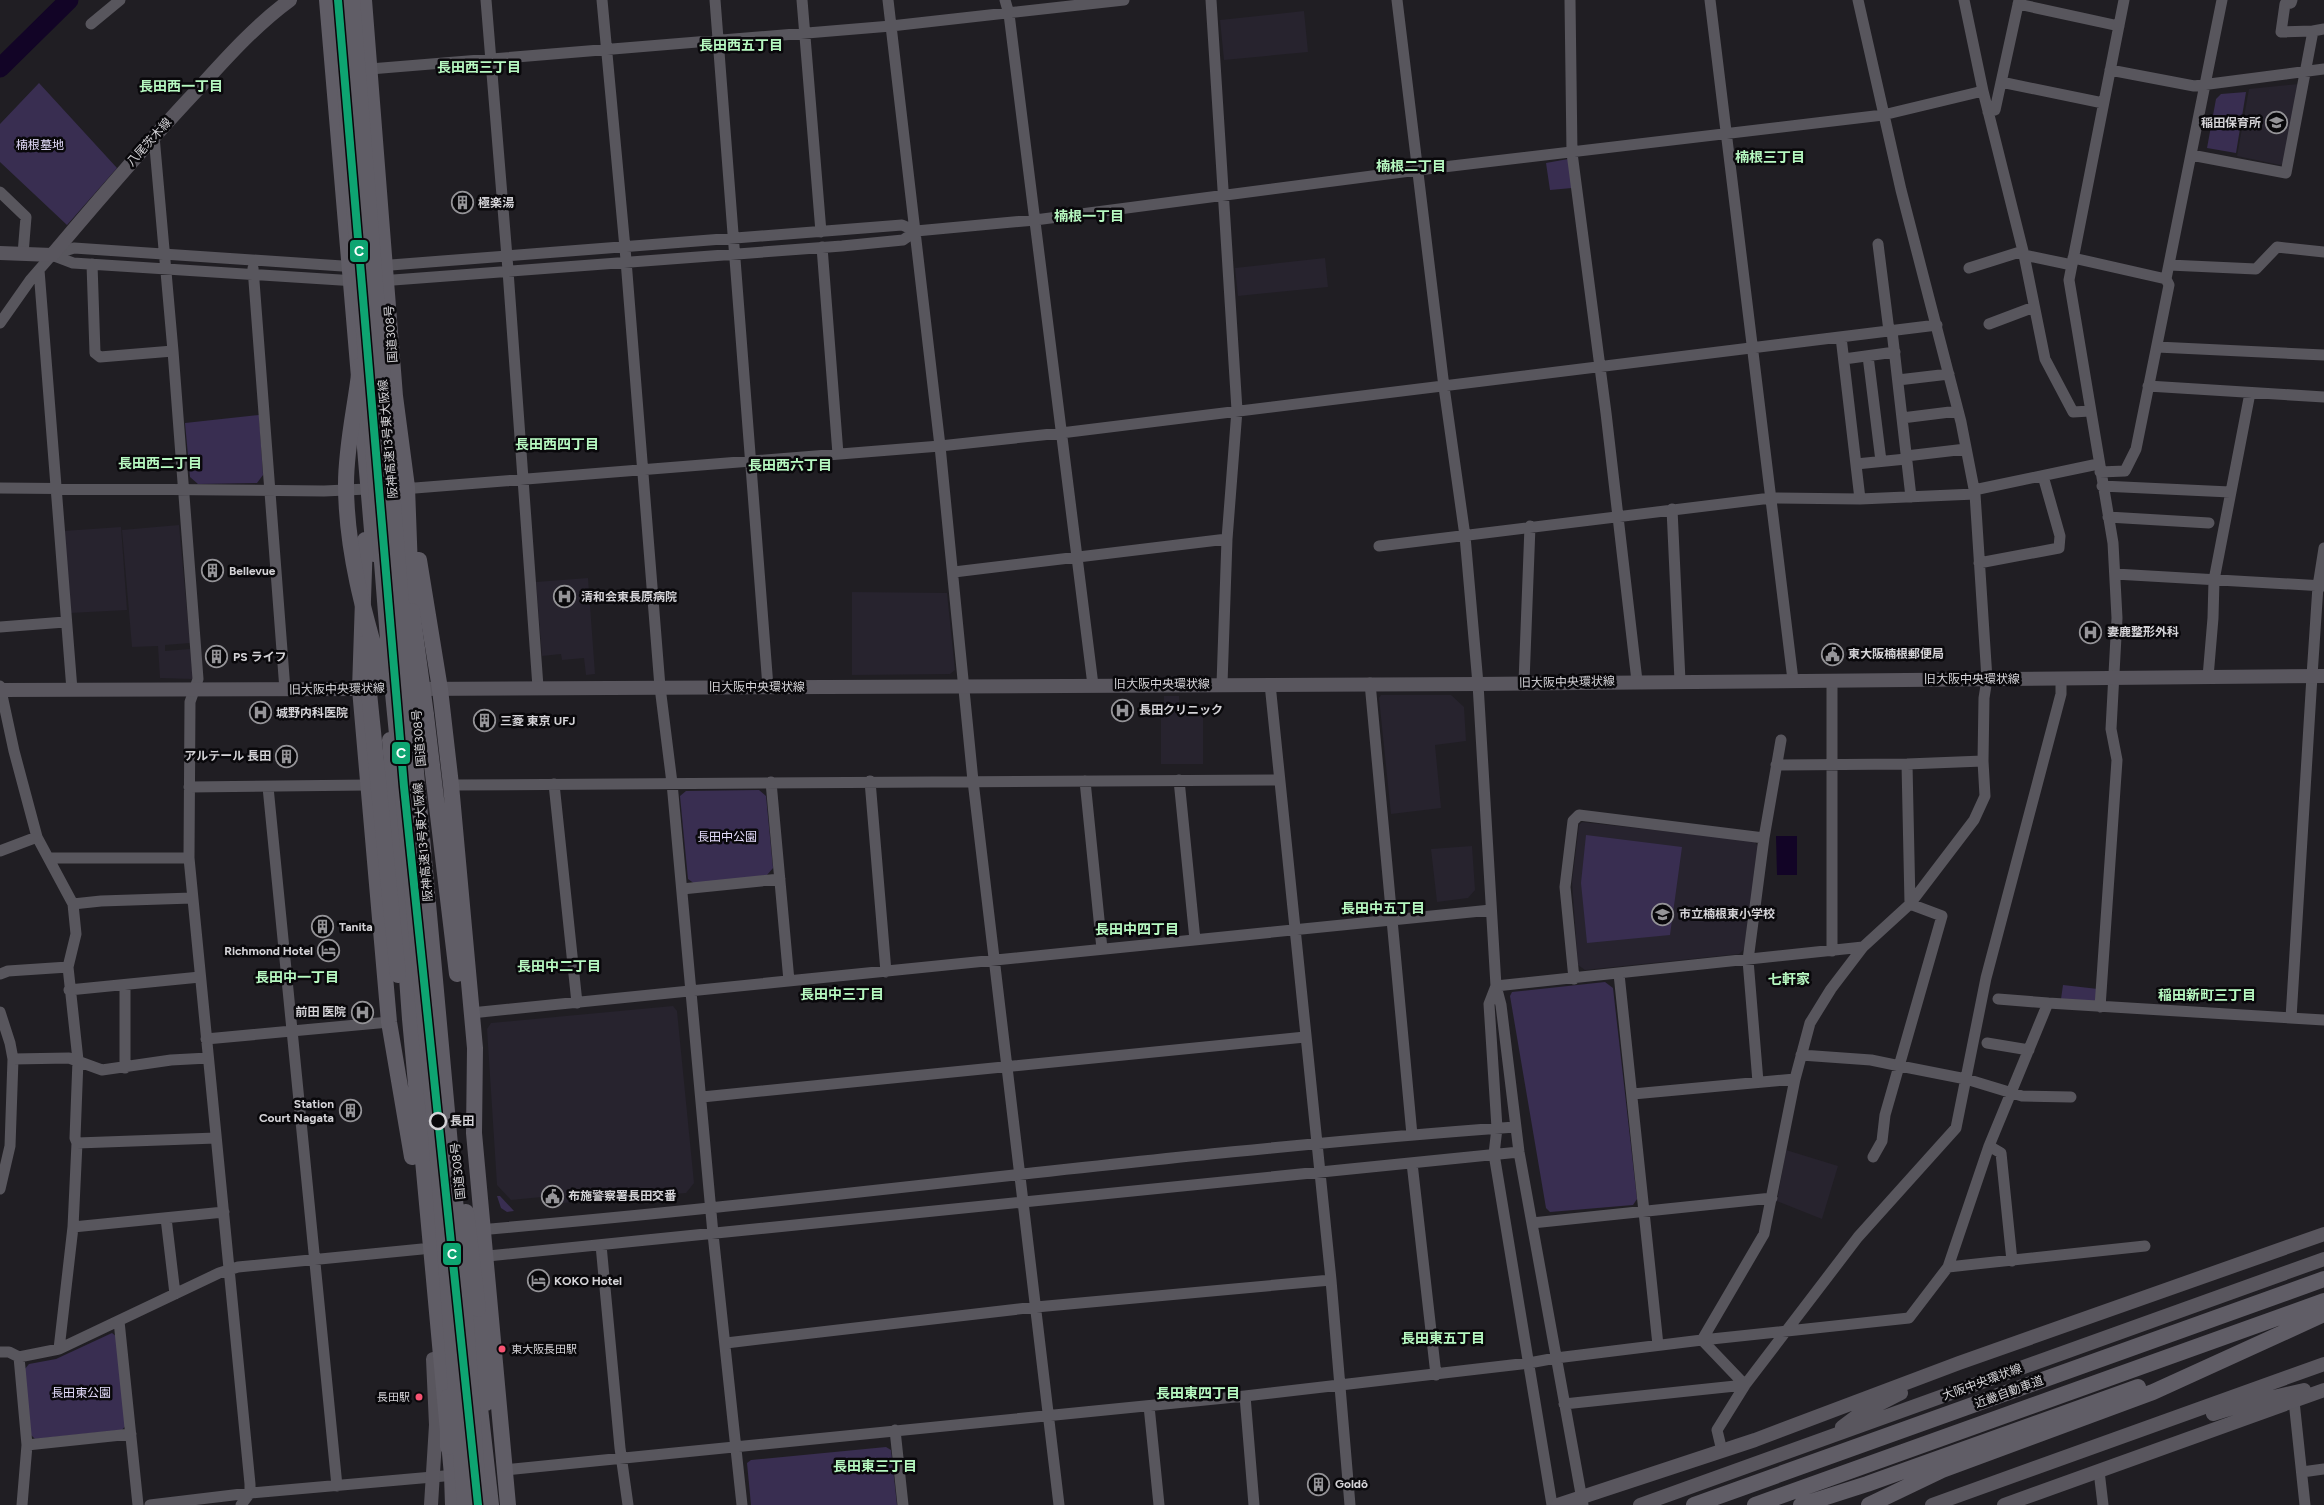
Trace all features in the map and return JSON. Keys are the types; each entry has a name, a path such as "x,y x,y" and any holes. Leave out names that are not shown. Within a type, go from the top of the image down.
{"highway":[{"path":"327,0 367,489 387,688 410,1020 430,1234 427,1255 439,1477 447,1505"},
{"name":"阪神高速13号東大阪線","path":"338,0 398,740 443,1136 479,1505"},
{"name":"阪神高速13号東大阪線","path":"352,0 443,1136 465,1505"},
{"name":"国道308号","path":"364,0 395,396 407,486 415,689 442,1016 491,1505"},
{"path":"362,299 362,346 348,451 346,486 355,579 369,682 405,1044 409,1130"},
{"path":"389,450 425,706 474,1133 504,1470 503,1504"},
{"path":"407,486 440,689 451,785 474,1048 474,1133"},
{"path":"367,489 360,689 368,785 390,1022 409,1130 427,1255 451,1466 452,1505"},
{"path":"355,579 398,740"},
{"path":"443,1136 468,1222 493,1484 503,1504"},
{"path":"443,1136 436,1179 447,1357 447,1505"},
{"name":"近畿自動車道","path":"1694,1505 2324,1279"},
{"name":"近畿自動車道","path":"1755,1505 2324,1301"},
{"path":"1869,1505 1942,1470 2153,1392 2324,1314"},
{"path":"1801,1505 1867,1484 2218,1357 2228,1346 2231,1335"}],"main road":[{"name":"八尾茨木線","path":"52,255 154,136 234,50 290,0"},
{"path":"0,253 52,255"},
{"name":"旧大阪中央環状線","path":"1,689 194,691 387,688 1478,684 1524,682 2318,676"},
{"path":"1558,1505 1582,1500 1756,1440 1959,1363 2324,1234"},
{"path":"2297,1244 2324,1240"},
{"name":"大阪中央環状線","path":"1640,1505 2324,1259"},
{"path":"1829,1436 1858,1415 1959,1363"},
{"path":"1932,1505 2324,1364"},
{"path":"2125,1436 2159,1433 2252,1402 2324,1386"},
{"path":"2004,1505 2019,1502 2098,1471 2324,1390"},
{"path":"432,1505 439,1477"}],"street":[{"path":"91,24 120,0"},
{"path":"486,0 507,257 538,688"},
{"path":"602,0 625,248 660,687 672,783 713,1234 742,1505"},
{"path":"715,0 735,239 768,687"},
{"path":"802,0 821,232"},
{"path":"888,0 954,572 973,781 1050,1415 1058,1505"},
{"path":"1005,0 1009,14 1093,685"},
{"path":"370,69 891,26 1124,0"},
{"path":"1211,0 1237,410 1227,539 1222,684"},
{"path":"1397,0 1444,386 1465,536 1478,684 1496,986 1501,1006 1519,1152 1582,1500"},
{"path":"1570,0 1572,153 1600,366 1637,681"},
{"path":"1710,0 1793,680"},
{"path":"1702,1340 1764,1234 1795,1079 1810,1023 1831,989 1864,947 1910,904 1974,820 1985,796 1983,761 1984,698 1987,679 1975,492 1949,374 1883,115 1858,0"},
{"path":"1964,0 1983,91 2024,253 2045,359 2073,412 2090,411"},
{"path":"2100,1007 2116,760 2111,729 2112,678 2117,618 2113,543 2069,280 2124,0"},
{"path":"1379,546 1771,498 1860,499 1911,497 1975,492 2043,476 2099,468 2125,471 2136,449 2169,285 2166,279 2222,0"},
{"path":"2191,155 2286,173 2306,71 2319,30 2281,32 2285,4 2291,3 2292,0"},
{"path":"1988,112 1995,110 2018,2 2119,26"},
{"path":"2110,70 2194,86 2324,70"},
{"path":"2001,82 2103,104"},
{"path":"386,274 507,257 902,225 916,231 1035,220 1418,170 1883,115 1983,91"},
{"path":"154,136 174,351 198,680 190,702 188,858 230,1269 250,1493 241,1505"},
{"path":"0,192 26,217 23,254"},
{"path":"52,255 73,263 254,275 507,272 903,240 916,231"},
{"path":"1878,244 1895,352 1911,497"},
{"path":"822,247 838,454"},
{"path":"1,318 52,255 74,248 253,261 350,274"},
{"path":"2170,265 2256,268 2277,248 2324,252"},
{"path":"1969,268 2024,253 2166,279"},
{"path":"253,261 268,490 285,690"},
{"path":"92,264 95,353 100,357 174,351"},
{"path":"39,270 54,488 72,690"},
{"path":"1989,324 2034,307"},
{"path":"407,486 414,488 940,446 1061,433 1937,325"},
{"path":"1841,337 1860,499"},
{"path":"2157,347 2324,355"},
{"path":"1844,359 1895,352"},
{"path":"1868,356 1881,461"},
{"path":"1898,380 1949,374"},
{"path":"2148,386 2324,397"},
{"path":"2208,677 2214,618 2214,580 2250,393"},
{"path":"1902,418 1958,411"},
{"path":"1856,464 1966,449"},
{"path":"1980,563 2059,548 2060,536 2043,476"},
{"path":"2102,486 2230,492"},
{"path":"0,488 183,490 367,489"},
{"path":"1672,510 1680,681"},
{"path":"2108,517 2209,522"},
{"path":"1524,682 1530,526"},
{"path":"954,572 1227,539"},
{"path":"2291,1018 2318,676 2324,548"},
{"path":"2115,574 2321,586"},
{"path":"0,627 65,622"},
{"path":"1722,1451 1717,1430 1745,1385 1858,1237 1956,1128 1986,978 2061,694 2061,679"},
{"path":"1832,680 1832,951"},
{"path":"1370,683 1412,1135"},
{"path":"1270,684 1331,1280 1350,1505"},
{"path":"1,689 14,751 37,837 73,904 76,934 68,967 78,1060 75,1138 77,1143 73,1227 59,1349"},
{"path":"1758,1082 1748,960 1764,838 1780,740"},
{"path":"1776,765 1907,764 1983,761"},
{"path":"1907,764 1910,904"},
{"path":"1180,780 1195,940"},
{"path":"451,785 1280,780"},
{"path":"870,781 886,972"},
{"path":"1085,781 1102,949"},
{"path":"770,782 789,981"},
{"path":"554,784 577,1003"},
{"path":"189,787 368,785"},
{"path":"268,787 337,1486"},
{"path":"1574,978 1565,887 1573,821 1579,815 1764,838"},
{"path":"0,851 37,837"},
{"path":"49,858 188,858"},
{"path":"682,889 780,879"},
{"path":"73,904 101,901 192,898"},
{"path":"1873,1157 1882,1142 1885,1115 1942,916 1910,904"},
{"path":"471,1013 1491,910"},
{"path":"1496,986 1864,947"},
{"path":"0,974 8,971 68,967"},
{"path":"1619,974 1658,1345"},
{"path":"70,990 200,977"},
{"path":"125,985 126,1068"},
{"path":"1496,986 1489,1004 1497,1128 1494,1154 1552,1505"},
{"path":"1998,999 2324,1020"},
{"path":"504,1470 1244,1396 1436,1375 1658,1345 1909,1318 1948,1267 1989,1146 2048,1003"},
{"path":"0,1012 13,1059 10,1146 0,1189"},
{"path":"206,1039 390,1022"},
{"path":"702,1097 1305,1038"},
{"path":"1987,1043 2029,1050"},
{"path":"1801,1055 1871,1060 1966,1079 2022,1096 2071,1097"},
{"path":"13,1059 69,1058 102,1070 171,1060 208,1058"},
{"path":"1633,1094 1795,1079"},
{"path":"430,1234 711,1207 1316,1144 1515,1126"},
{"path":"77,1143 216,1138"},
{"path":"1989,1146 2001,1153 2012,1261"},
{"path":"0,1352 9,1352 19,1356 59,1349 230,1269 315,1260 427,1255 466,1258 485,1257 1519,1152"},
{"path":"1412,1163 1436,1375"},
{"path":"1532,1223 1772,1198"},
{"path":"73,1227 224,1212"},
{"path":"166,1218 175,1294"},
{"path":"601,1245 621,1459 628,1505"},
{"path":"1948,1267 2144,1246"},
{"path":"726,1342 1036,1307 1331,1280"},
{"path":"119,1322 138,1505"},
{"path":"1702,1340 1745,1385"},
{"path":"19,1356 27,1444 22,1505"},
{"path":"1564,1404 1745,1385"},
{"path":"1244,1396 1254,1505"},
{"path":"2294,1401 2305,1505"},
{"path":"1150,1406 1159,1505"},
{"path":"894,1430 904,1505"},
{"path":"27,1444 131,1434"},
{"path":"2302,1472 2324,1469"},
{"path":"2098,1471 2103,1505"},
{"path":"150,1505 250,1493 439,1477"}],"shaded area":[{"path":"1304,11 1308,52 1224,60 1220,20"},
{"path":"2299,84 2284,164 2280,165 2237,156 2249,89"},
{"path":"1325,258 1328,287 1238,296 1235,268"},
{"path":"179,525 190,643 165,645 165,651 190,649 193,679 160,678 158,646 132,647 122,530"},
{"path":"121,527 127,610 70,613 63,531"},
{"path":"588,578 595,674 586,675 584,658 562,660 561,654 542,656 536,582"},
{"path":"852,592 947,593 955,670 950,674 852,675"},
{"path":"1381,695 1451,695 1464,707 1466,741 1435,745 1441,808 1391,814 1379,698"},
{"path":"1164,696 1179,696 1180,712 1203,712 1203,764 1161,764 1161,717 1164,717"},
{"name":"市立楠根東小学校","path":"1582,822 1754,841 1760,849 1746,947 1739,954 1585,970 1578,965 1572,882 1579,825"},
{"path":"1776,836 1797,836 1797,875 1777,875"},
{"path":"1472,846 1475,890 1468,898 1437,902 1431,849"},
{"path":"673,1006 677,1011 694,1183 686,1193 562,1203 561,1189 542,1191 542,1197 511,1200 497,1185 487,1029 491,1023"},
{"path":"1786,1150 1838,1166 1822,1219 1777,1201"}],"green space":[{"name":"楠根墓地","path":"39,83 117,168 67,225 0,162 0,124"},
{"path":"2246,92 2236,153 2207,148 2216,99 2221,94"},
{"path":"1568,159 1572,188 1550,190 1546,163"},
{"path":"259,415 263,475 257,483 198,484 190,477 185,423"},
{"name":"長田中公園","path":"759,790 766,796 773,868 767,875 695,884 688,879 680,796 686,791"},
{"path":"1586,835 1682,847 1670,935 1587,943 1581,883"},
{"path":"1605,982 1613,988 1637,1199 1633,1205 1550,1212 1546,1208 1510,996 1512,992"},
{"path":"2063,985 2098,989 2096,1003 2061,999"},
{"path":"497,1196 500,1196 514,1211 507,1212 501,1208"},
{"name":"長田東公園","path":"112,1333 117,1337 127,1424 122,1430 35,1439 31,1435 24,1370 29,1364 56,1359"},
{"path":"886,1447 891,1450 897,1505 751,1505 747,1463 751,1460"}],"waterway":[{"path":"0,68 69,0"}],"transit line":[{"name":"C","path":"338,0 404,787 478,1505"}],"place":[{"name":"稲田保育所","path":"2277,123"},
{"name":"極楽湯","path":"462,203"},
{"name":"Bellevue","path":"213,571"},
{"name":"清和会東長原病院","path":"565,597"},
{"name":"妻鹿整形外科","path":"2091,632"},
{"name":"東大阪楠根郵便局","path":"1832,654"},
{"name":"PS ライフ","path":"217,657"},
{"name":"長田クリニック","path":"1123,710"},
{"name":"城野内科医院","path":"260,713"},
{"name":"三菱 東京 UFJ","path":"484,721"},
{"name":"アルテール 長田","path":"287,756"},
{"name":"市立楠根東小学校","path":"1663,914"},
{"name":"Tanita","path":"323,927"},
{"name":"Richmond Hotel","path":"329,951"},
{"name":"前田 医院","path":"362,1012"},
{"name":"Station Court Nagata","path":"350,1111"},
{"name":"長田","path":"438,1121"},
{"name":"布施警察署長田交番","path":"552,1196"},
{"name":"KOKO Hotel","path":"538,1281"},
{"name":"東大阪長田駅","path":"502,1349"},
{"name":"長田駅","path":"419,1397"},
{"name":"Goldô","path":"1319,1484"}],"district":[{"name":"長田西五丁目","path":"741,45"},
{"name":"長田西三丁目","path":"479,67"},
{"name":"長田西一丁目","path":"181,86"},
{"name":"楠根三丁目","path":"1770,157"},
{"name":"楠根二丁目","path":"1411,166"},
{"name":"楠根一丁目","path":"1089,216"},
{"name":"長田西四丁目","path":"557,444"},
{"name":"長田西二丁目","path":"160,463"},
{"name":"長田西六丁目","path":"790,465"},
{"name":"長田中五丁目","path":"1383,908"},
{"name":"長田中四丁目","path":"1137,929"},
{"name":"長田中二丁目","path":"559,966"},
{"name":"長田中一丁目","path":"297,977"},
{"name":"七軒家","path":"1789,979"},
{"name":"長田中三丁目","path":"842,994"},
{"name":"稲田新町三丁目","path":"2207,995"},
{"name":"長田東五丁目","path":"1443,1338"},
{"name":"長田東四丁目","path":"1198,1393"},
{"name":"長田東三丁目","path":"875,1466"}]}
